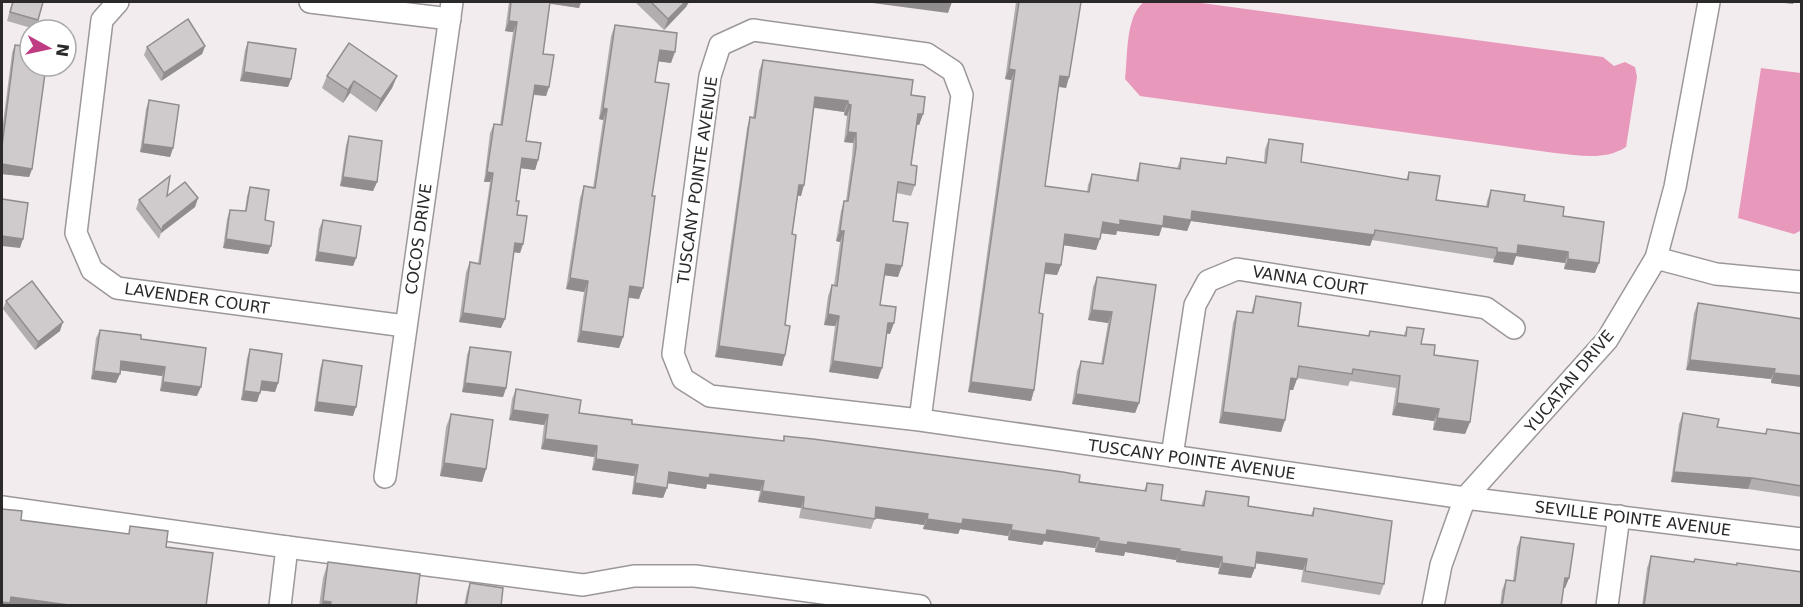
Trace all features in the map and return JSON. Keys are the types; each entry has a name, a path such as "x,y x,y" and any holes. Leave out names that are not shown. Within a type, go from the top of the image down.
{"street":[{"name":"LAVENDER COURT","path":"118,2 102,20 76,233 92,270 117,288 405,326"},
{"path":"310,2 451,10"},
{"name":"YUCATAN DRIVE","path":"1433,606 1441,565 1465,498 1607,340 1656,258 1676,187 1709,2"},
{"name":"COCOS DRIVE","path":"386,477 405,326 451,10"},
{"name":"TUSCANY POINTE AVENUE","path":"920,420 962,95 953,70 927,54 753,30 720,45 710,76 673,354 683,379 710,396 920,420 1465,498"},
{"path":"1656,258 1716,274 1802,282"},
{"name":"VANNA COURT","path":"1172,456 1195,305 1209,281 1238,269 1486,308 1514,328"},
{"name":"SEVILLE POINTE AVENUE","path":"1465,498 1802,539"},
{"path":"2,507 584,585 634,576 695,576 920,606"},
{"path":"1607,606 1619,516"},
{"path":"280,606 287,547"}],"shaded area":[{"path":"1144,2 1194,2 1603,57 1614,66 1625,62 1635,67 1637,77 1626,147 1600,156 1583,156 1140,96 1125,79 1130,27 1138,8"},
{"path":"1761,68 1801,73 1802,230 1794,234 1738,218"}],"building":[{"path":"13,2 43,2 39,18 10,12"},
{"path":"511,2 550,2 543,54 554,55 549,87 535,85 526,141 541,143 538,160 522,158 516,201 519,201 517,215 527,216 523,244 515,243 505,319 463,313 470,262 480,264 493,173 487,172 494,124 502,125 517,22 509,21"},
{"path":"651,2 685,2 668,19"},
{"path":"1019,2 1081,2 1069,77 1060,76 1045,186 1089,192 1092,174 1138,181 1140,163 1180,169 1181,158 1226,164 1227,157 1266,163 1269,139 1303,144 1301,162 1408,180 1409,172 1440,176 1436,200 1488,207 1491,190 1525,195 1524,201 1564,207 1563,216 1604,222 1599,263 1568,259 1568,252 1518,245 1517,254 1497,252 1497,248 1375,230 1374,235 1192,211 1191,220 1164,216 1163,226 1120,220 1120,225 1103,222 1100,239 1065,234 1061,265 1046,263 1039,313 1043,314 1034,390 971,382 1015,70 1009,69"},
{"path":"188,19 205,46 164,73 147,47"},
{"path":"615,25 677,33 675,52 660,50 655,82 669,84 652,196 655,196 643,288 630,286 623,337 581,331 588,281 570,278 584,186 595,188 607,109 603,108"},
{"path":"248,42 296,49 291,79 244,72"},
{"path":"349,43 397,76 381,99 354,81 348,90 327,76"},
{"path":"15,45 18,45 18,78 44,78 32,169 2,164 2,146"},
{"path":"763,60 913,80 911,95 925,97 923,114 918,114 911,165 917,166 915,185 898,182 893,221 908,223 902,266 886,264 880,305 896,307 894,323 888,323 882,368 833,361 839,316 828,314 832,285 837,286 844,231 840,231 844,201 848,201 856,147 856,133 848,132 851,105 848,101 815,97 804,185 799,185 792,234 796,235 785,325 790,326 785,355 719,346 750,117 755,118"},
{"path":"149,100 179,105 173,148 143,144"},
{"path":"349,136 382,141 377,182 343,177"},
{"path":"170,176 167,196 185,182 198,198 163,226 162,231 139,200"},
{"path":"250,187 269,190 265,220 274,222 271,246 226,239 230,210 246,211"},
{"path":"2,199 28,203 23,239 2,236"},
{"path":"323,220 361,226 356,258 318,252"},
{"path":"1097,277 1156,285 1139,403 1076,394 1081,361 1103,364 1112,312 1092,310"},
{"path":"32,281 63,322 38,342 6,301"},
{"path":"1256,296 1301,303 1298,326 1369,336 1370,331 1406,336 1407,327 1424,329 1421,344 1435,345 1434,355 1478,361 1470,422 1437,418 1439,409 1397,403 1400,376 1353,369 1352,374 1299,366 1297,379 1291,378 1285,420 1223,412 1237,311 1253,313"},
{"path":"1698,303 1802,319 1802,376 1774,373 1775,369 1690,360"},
{"path":"100,330 141,335 141,339 206,348 201,387 163,382 165,367 121,361 120,374 94,371"},
{"path":"470,347 511,352 506,388 465,383"},
{"path":"250,349 282,354 278,383 262,381 260,393 244,391"},
{"path":"323,360 362,366 356,407 317,402"},
{"path":"516,389 581,400 579,413 632,420 632,424 784,441 784,436 813,439 1063,472 1080,475 1079,482 1146,491 1147,483 1163,485 1161,500 1204,506 1206,491 1249,497 1248,506 1313,516 1314,508 1392,521 1384,584 1305,571 1307,559 1257,552 1255,568 1222,563 1222,557 1179,551 1180,549 1128,542 1127,545 1099,541 1099,538 1047,530 1046,535 1011,530 1012,525 963,519 962,524 927,519 928,514 876,507 875,519 803,508 804,497 762,491 764,481 710,474 709,478 669,472 667,488 635,483 638,465 596,459 597,446 545,439 548,415 513,410"},
{"path":"1683,413 1719,419 1717,427 1766,434 1767,429 1802,434 1802,486 1752,478 1674,472"},
{"path":"451,414 493,420 486,469 444,463"},
{"path":"2,509 22,511 21,520 129,534 130,526 168,531 166,547 213,553 206,606 76,606 11,597 10,603 2,602"},
{"path":"1521,537 1574,544 1569,578 1565,578 1561,606 1502,606 1506,580 1515,581"},
{"path":"1651,556 1694,562 1695,559 1737,565 1737,563 1802,572 1802,606 1644,606"},
{"path":"328,562 420,574 416,606 330,606 331,602 323,601"},
{"path":"470,583 503,588 501,606 466,606"}]}
